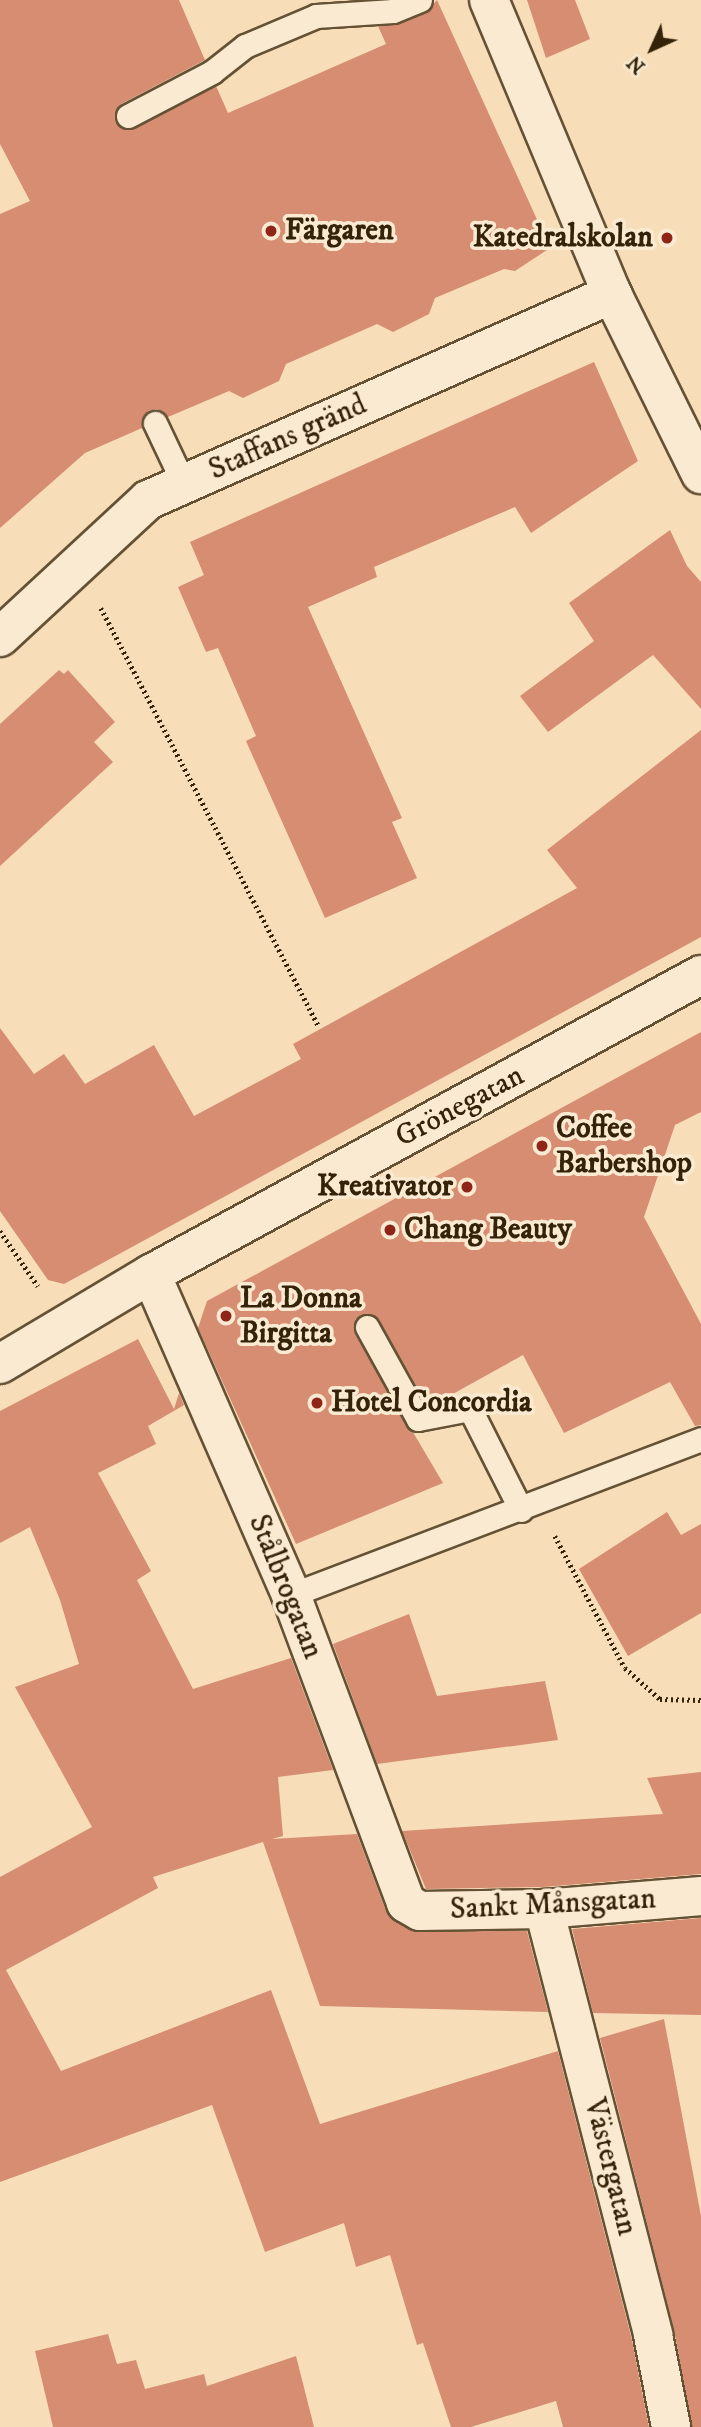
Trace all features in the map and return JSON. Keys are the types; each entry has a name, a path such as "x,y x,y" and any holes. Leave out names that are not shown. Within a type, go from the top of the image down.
{"street":[{"path":"489,0 521,67 612,294 701,474"},
{"name":"Staffans gränd","path":"0,637 148,500 612,294"},
{"name":"Grönegatan","path":"0,1364 151,1275 701,975"},
{"name":"Stålbrogatan","path":"151,1275 291,1595 407,1903"},
{"name":"Sankt Månsgatan","path":"407,1903 420,1910 544,1909 701,1896"},
{"name":"Västergatan","path":"544,1909 653,2335 671,2427"}],"lane":[{"path":"128,116 212,72 245,46 316,16 393,11 420,0"},
{"path":"155,423 184,484"},
{"path":"368,1327 418,1419 470,1409 529,1506"},
{"path":"291,1595 701,1439"}],"path":[{"path":"78,564 319,1026"},
{"path":"0,1231 65,1324"},
{"path":"529,1506 625,1668 660,1699 701,1700"}],"building":[{"name":"Färgaren","path":"0,0 179,0 205,60 121,104 115,122 128,130 216,86 228,113 386,44 378,26 425,13 437,0 550,248 515,271 504,269 435,298 429,314 393,332 377,324 286,364 279,381 243,398 229,391 168,417 157,409 148,411 142,428 85,453 0,528 0,214 30,201 0,144"},
{"path":"527,0 575,0 590,39 546,58"},
{"path":"594,362 638,461 531,533 515,507 374,567 377,577 308,607 402,818 392,822 417,878 325,918 246,741 256,736 218,648 206,652 178,587 204,575 190,542"},
{"path":"670,530 687,566 701,582 701,709 653,655 548,732 520,696 594,641 569,603"},
{"path":"59,670 64,674 68,670 115,722 94,742 113,762 0,866 0,724"},
{"path":"701,730 701,937 64,1284 48,1280 0,1211 0,1028 34,1074 64,1054 85,1084 154,1045 194,1116 301,1059 293,1044 577,888 547,850"},
{"path":"701,1032 701,1112 675,1125 644,1217 701,1324 701,1425 695,1426 670,1382 564,1433 523,1355 442,1400 425,1403 379,1320 361,1315 355,1320 355,1334 443,1483 296,1544 198,1328 207,1301"},
{"path":"138,1339 174,1409 179,1393 184,1405 148,1426 156,1444 98,1473 151,1571 137,1580 193,1689 291,1658 333,1770 278,1777 283,1836 272,1839 357,1834 386,1911 410,1930 527,1931 548,2012 320,2006 263,1842 153,1877 158,1888 6,1970 61,2071 271,1990 320,2124 558,2051 632,2340 649,2427 563,2427 556,2401 471,2427 451,2427 423,2343 417,2345 390,2255 356,2267 344,2223 265,2252 212,2105 0,2182 0,1877 92,1827 15,1687 79,1664 60,1600 30,1527 0,1543 0,1411"},
{"path":"667,1512 681,1535 701,1524 701,1613 628,1656 579,1569"},
{"path":"409,1614 437,1696 545,1681 558,1740 377,1764 333,1644"},
{"path":"701,1772 701,1874 543,1887 426,1889 402,1831 663,1814 647,1778"},
{"path":"701,1918 701,2015 593,2013 572,1929"},
{"path":"664,2019 701,2216 701,2427 692,2427 674,2330 600,2038"},
{"path":"108,2334 117,2364 136,2360 145,2389 204,2374 207,2386 296,2356 314,2427 53,2427 35,2351"}],"place":[{"name":"Färgaren","path":"271,231"},
{"name":"Katedralskolan","path":"667,238"},
{"name":"Coffee Barbershop","path":"542,1146"},
{"name":"Kreativator","path":"467,1187"},
{"name":"Chang Beauty","path":"390,1230"},
{"name":"La Donna Birgitta","path":"226,1316"},
{"name":"Hotel Concordia","path":"317,1403"}]}
